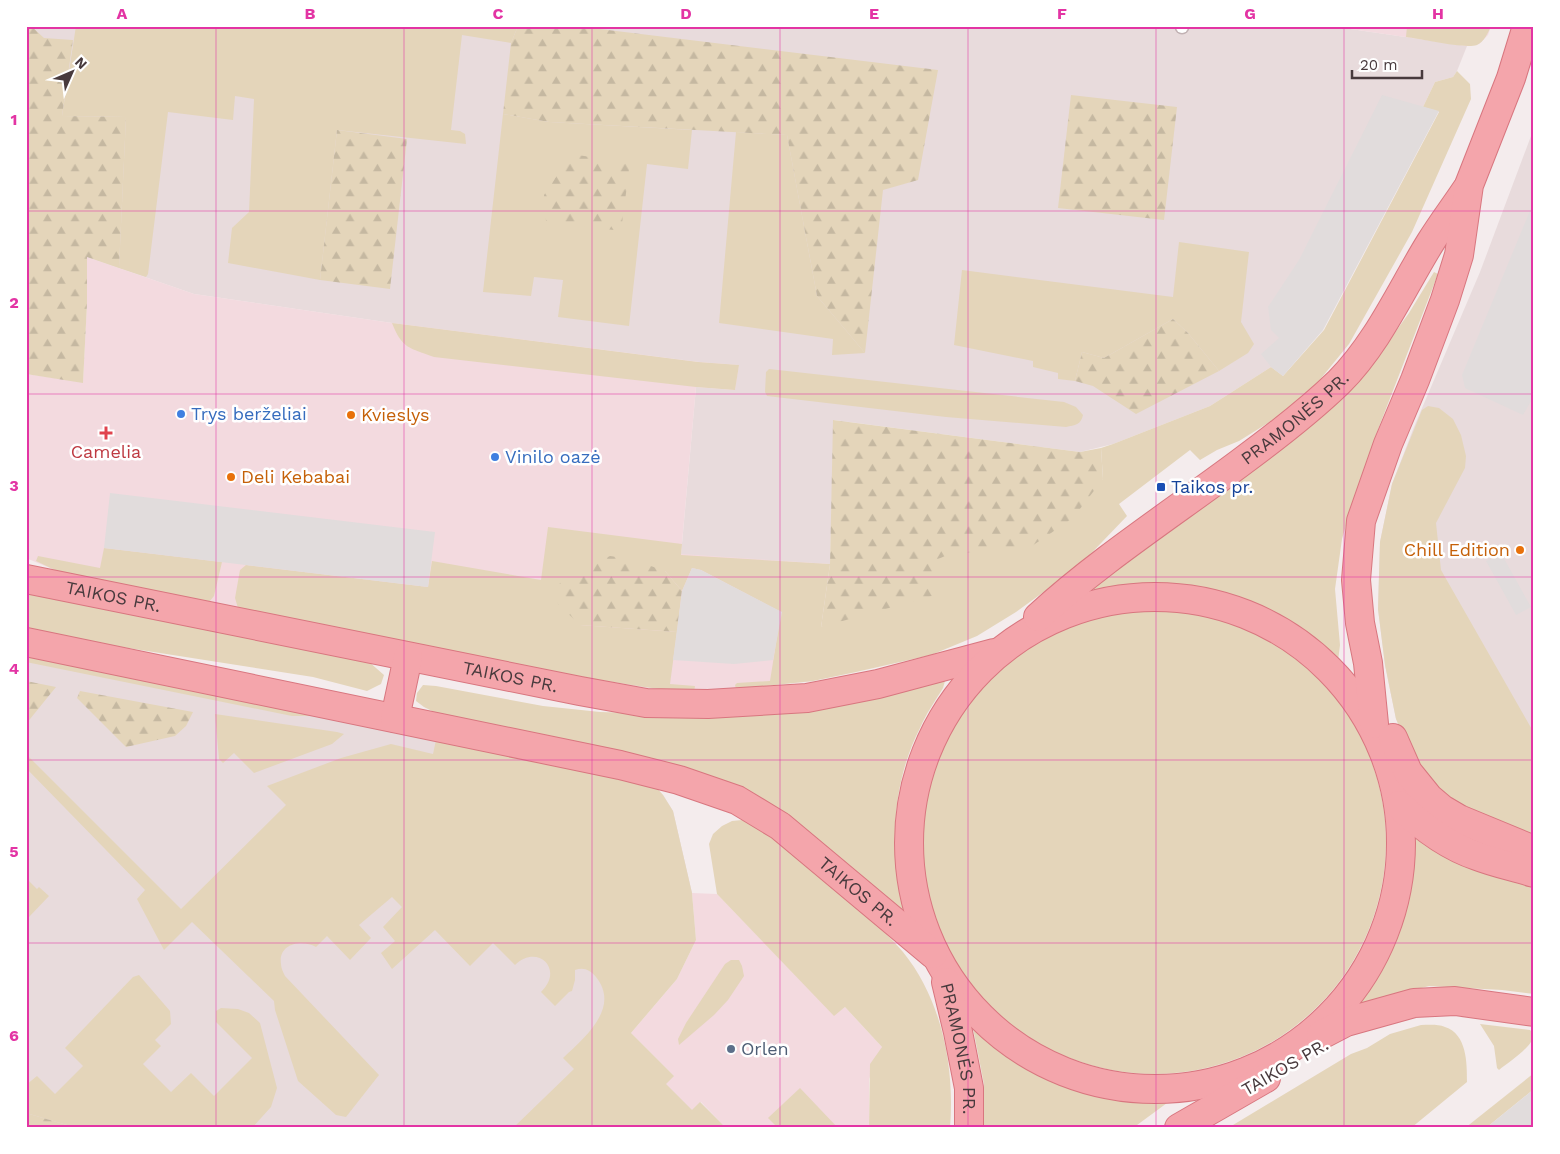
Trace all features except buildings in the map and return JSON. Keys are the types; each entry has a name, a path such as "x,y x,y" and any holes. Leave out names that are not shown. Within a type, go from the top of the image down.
{"main road":[{"name":"PRAMONĖS PR.","path":"1017,636 1057,599 1266,444 1311,408 1363,355 1431,241 1469,185 1511,78 1526,26"},
{"name":"PRAMONĖS PR.","path":"1375,730 1368,662 1360,623 1356,580 1361,521 1388,444 1416,380 1459,255 1469,185"},
{"name":"TAIKOS PR.","path":"26,578 408,657 646,703 708,704 807,698 878,684 996,652"},
{"path":"1174,1128 1261,1066 1297,1046 1334,1014 1353,991 1376,954 1392,914 1401,871 1402,828 1399,805 1375,730 1348,688 1312,653 1271,625 1225,606 1176,597 1126,598 1077,608 1017,636 996,652 967,682 943,716 925,753 913,794 908,835 910,877 920,918 939,963 969,1006 1002,1037 1041,1062 1083,1079 1128,1089 1174,1090 1218,1082 1261,1066"},
{"name":"TAIKOS PR.","path":"26,642 620,765 679,780 737,800 780,826 939,963"},
{"path":"395,718 408,657"},
{"path":"1368,662 1385,720 1408,772 1429,798 1442,809 1459,819 1534,850"},
{"path":"1399,805 1413,819 1443,840 1476,856 1534,872"},
{"name":"PRAMONĖS PR.","path":"939,963 958,1032 969,1088 969,1128"},
{"name":"TAIKOS PR.","path":"1297,1046 1346,1022 1414,1003 1455,1001 1534,1012"},
{"name":"TAIKOS PR.","path":"1179,1128 1330,1041 1392,1008"}],"shaded area":[{"path":"26,26 1330,26 1467,46 1453,77 1435,82 1283,376 1271,367 1210,406 1113,444 1080,452 834,420 830,564 681,555 696,387 735,390 738,365 699,362 392,323 194,294 87,257 26,374"},
{"path":"1330,26 1491,26 1488,35 1479,44 1467,46"},
{"path":"1382,95 1439,111 1323,330 1283,376 1271,367 1261,354 1279,338 1271,330 1268,307 1299,260"},
{"path":"1534,128 1534,839 1396,719 1385,665 1378,609 1380,542 1392,484 1414,427 1480,272"},
{"path":"1534,201 1534,396 1523,415 1465,388 1462,375"},
{"path":"87,257 194,294 392,323 698,362 739,365 735,390 696,387 681,554 830,564 813,681 688,693 626,685 57,571 26,558 26,374 83,382 87,304"},
{"path":"110,493 435,532 428,587 104,548"},
{"path":"1501,553 1531,607 1516,615 1486,561"},
{"path":"692,568 701,570 782,612 773,660 734,664 673,660 682,591"},
{"path":"26,656 642,782 663,795 673,811 692,893 631,1033 726,1128 26,1128"},
{"path":"692,893 717,894 834,1015 845,1007 882,1047 869,1079 869,1128 726,1128 701,1102 692,1110 666,1084 674,1076 631,1033 677,979 696,940"},
{"path":"1534,1089 1534,1128 1486,1128"}],"green space":[{"path":"31,26 44,38 73,40 62,116 126,117 119,268 87,257 83,383 26,374 26,27"},
{"path":"76,26 518,26 511,43 462,35 451,130 460,131 465,134 466,144 337,130 320,280 228,263 232,228 249,212 254,99 235,96 233,120 168,112 148,274 146,277 119,268 126,117 62,116"},
{"path":"518,26 575,26 938,70 918,180 883,190 865,353 817,296 787,135 549,122 503,114 511,43"},
{"path":"1407,26 1491,26 1482,42 1471,46 1406,37"},
{"path":"1457,71 1470,84 1471,99 1412,232 1349,344 1318,382 1276,418 1239,441 1217,450 1200,460 1190,450 1119,504 1127,516 1078,567 1016,612 977,636 931,655 856,672 813,681 736,689 735,685 737,683 770,681 781,612 701,570 692,568 682,591 665,571 580,625 677,632 670,684 695,686 694,692 688,693 575,676 238,608 235,598 240,570 246,565 428,587 432,561 541,580 548,527 682,544 681,555 830,564 821,627 938,558 1103,479 1101,448 1210,406 1271,367 1283,376 1324,330 1439,112 1423,107 1435,82 1453,77"},
{"path":"1071,95 1177,107 1164,220 1058,208"},
{"path":"503,114 549,122 692,130 688,169 647,164 629,326 558,317 563,280 534,277 531,296 483,292"},
{"path":"337,130 407,139 390,289 320,280"},
{"path":"736,132 787,135 817,296 865,353 832,355 833,339 719,323"},
{"path":"571,154 630,163 621,231 546,221 544,195"},
{"path":"1179,242 1249,252 1241,322 1254,344 1248,353 1219,371 1188,333 1173,319 1104,358 1082,352 1075,381 1058,379 1058,373 1033,367 1033,361 954,345 962,270 1173,297"},
{"path":"1434,272 1438,274 1377,432 1342,539 1335,589 1340,645 1338,661 1311,638 1268,610 1218,595 1179,585 1128,586 1094,590 1092,587 1339,400 1363,377 1409,313"},
{"path":"1173,319 1188,333 1219,371 1136,414 1093,386 1075,381 1082,352 1104,358"},
{"path":"392,323 698,362 739,365 735,390 434,357 419,352 403,343"},
{"path":"769,369 1064,402 1076,407 1083,415 1079,423 1066,427 946,417 767,396 765,392 766,372"},
{"path":"1428,406 1439,408 1453,419 1461,435 1466,456 1465,468 1436,523 1441,570 1534,733 1534,839 1456,809 1414,762 1396,719 1385,665 1378,609 1380,542 1392,484 1422,410"},
{"path":"833,420 1080,452 1101,448 1103,479 1073,518 1029,548 950,554 938,559 932,596 821,627 830,564"},
{"path":"104,548 222,562 214,596 209,602 57,571 36,561 38,556 100,568"},
{"path":"610,556 631,559 665,571 682,591 677,632 580,625 558,604 556,587 569,575"},
{"path":"26,592 368,661 384,675 381,684 367,691 313,677 96,643 26,629"},
{"path":"1154,610 1177,611 1199,615 1243,628 1283,649 1318,678 1347,713 1368,753 1381,797 1385,819 1385,865 1381,887 1368,931 1347,971 1318,1006 1283,1035 1243,1056 1199,1069 1177,1073 1154,1074 1131,1073 1109,1069 1065,1056 1025,1035 990,1006 961,971 940,931 927,887 923,865 922,842 923,819 927,797 940,753 961,713 990,678 1025,649 1065,628 1109,615 1131,611"},
{"path":"26,656 315,716 292,716 26,662"},
{"path":"941,680 945,681 943,688 925,718 910,750 899,794 895,840 899,887 904,910 899,908 786,814 723,781 657,760 434,712 416,701 417,693 423,685 543,706 600,712 736,716 793,713 885,697"},
{"path":"26,681 56,687 26,724"},
{"path":"80,691 193,712 186,726 175,736 126,747 77,698"},
{"path":"215,714 344,734 332,744 254,773 234,753 223,763 219,759"},
{"path":"436,740 642,782 657,788 663,795 673,811 692,893 696,940 677,979 631,1033 674,1076 666,1084 692,1110 700,1102 726,1128 513,1128 574,1069 563,1058 597,1022 604,1000 603,989 596,977 589,971 584,969 575,970 572,991 555,1006 541,992 548,983 550,975 549,968 539,958 523,959 515,965 493,943 470,966 435,930 392,969 381,953 395,941 383,927 402,907 392,897 359,925 371,938 350,960 327,936 316,947 304,943 292,945 283,952 281,957 281,967 285,976 379,1075 346,1117 336,1115 298,1081 275,1010 274,1001 192,922 164,950 137,899 145,890 26,768 26,754 181,909 286,805 267,786 341,758 391,744 433,754"},
{"path":"742,820 765,831 796,854 885,933 903,952 916,971 928,991 943,1035 950,1082 950,1128 869,1128 870,1064 882,1047 845,1007 834,1016 717,894 709,844 713,834 722,826 732,821"},
{"path":"1417,836 1534,885 1534,994 1502,990 1429,986 1355,1005 1375,978 1396,939 1412,887 1413,842"},
{"path":"26,878 37,889 39,887 49,896 29,917 26,914"},
{"path":"731,960 739,960 744,976 728,1000 714,1015 679,1045 678,1039 686,1023 725,964"},
{"path":"139,975 170,1011 171,1024 155,1040 161,1046 143,1064 171,1092 191,1073 214,1096 252,1058 216,1022 216,1011 221,1008 238,1009 249,1013 260,1023 277,1088 271,1107 252,1128 68,1128 67,1125 26,1113 26,1085 37,1076 55,1094 83,1066 65,1048 133,977"},
{"path":"1480,1024 1530,1030 1534,1034 1533,1039 1526,1049 1499,1070 1497,1068 1494,1046"},
{"path":"1421,1025 1442,1026 1458,1036 1462,1042 1466,1058 1467,1082 1411,1128 1228,1128 1351,1054 1367,1048 1390,1034"},
{"path":"973,1028 1018,1064 1053,1081 1109,1096 1167,1103 1133,1128 984,1128 984,1084"},
{"path":"1534,1073 1534,1089 1486,1128 1465,1128"},
{"path":"800,1088 838,1128 778,1128 768,1118"},
{"path":"26,1113 67,1125 68,1128 26,1128"}],"place":[{"name":"Trys berželiai","path":"181,414"},
{"name":"Kvieslys","path":"351,415"},
{"name":"Camelia","path":"106,433"},
{"name":"Vinilo oazė","path":"495,457"},
{"name":"Deli Kebabai","path":"231,477"},
{"name":"Taikos pr.","path":"1161,487"},
{"name":"Chill Edition","path":"1520,550"},
{"name":"Orlen","path":"731,1049"}]}
